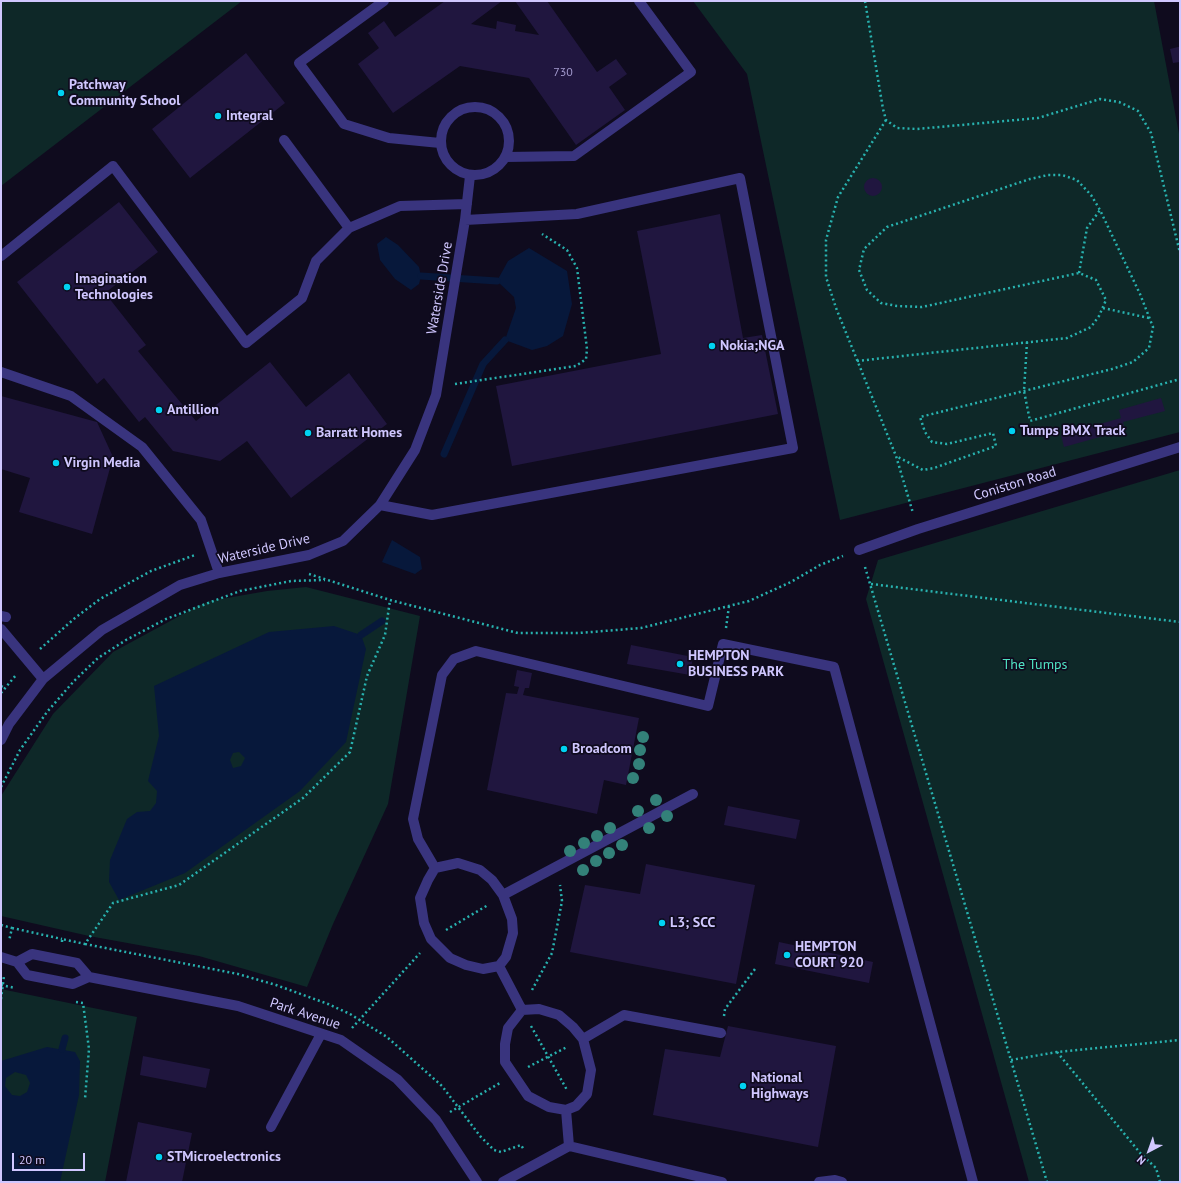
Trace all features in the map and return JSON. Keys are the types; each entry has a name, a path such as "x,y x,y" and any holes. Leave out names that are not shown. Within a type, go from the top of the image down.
{"street":[{"path":"384,1 299,63 344,124 389,138 440,143"},
{"path":"506,157 574,156 691,72 639,1"},
{"path":"473,107 491,110 504,122 510,140 506,157 491,173 470,176 449,165 440,143 444,126 456,112 473,107"},
{"path":"284,140 349,228"},
{"path":"1,256 113,166 246,343 302,298 316,261 349,228 400,206 467,204"},
{"name":"Waterside Drive","path":"1,740 9,724 43,678 102,630 180,585 219,573 309,554 342,540 380,505 415,450 436,395 465,220 470,176"},
{"path":"380,505 432,515 793,448 740,178 577,214 518,219 465,220"},
{"path":"1,372 71,396 142,447 201,520 219,573"},
{"name":"Coniston Road","path":"859,550 918,528 1180,448"},
{"path":"1,629 43,678"},
{"path":"435,868 418,839 413,819 442,675 454,659 476,651 708,706 723,644 834,667 973,1182"},
{"path":"502,896 551,868 693,794"},
{"path":"458,863 480,870 492,880 502,896 512,919 513,933 506,957 499,966 483,968 466,965 450,958 432,939 424,923 420,898 435,868 458,863"},
{"path":"1,957 18,962 27,975 73,984 89,977 77,963 32,954 18,962"},
{"path":"499,966 522,1010"},
{"name":"Park Avenue","path":"89,977 238,1006 342,1040 397,1079 436,1120 477,1182"},
{"path":"540,1009 559,1015 573,1027 583,1039 591,1070 587,1094 576,1106 566,1110 549,1106 528,1096 505,1062 508,1028 522,1010 540,1009"},
{"path":"583,1039 624,1016 721,1033"},
{"path":"271,1127 321,1034"},
{"path":"566,1110 569,1146"},
{"path":"503,1182 569,1146 722,1182"},
{"path":"819,1182 835,1180 842,1182"}],"path":[{"path":"865,1 886,120 838,198 826,240 826,277 857,361 896,456 918,528"},
{"path":"886,120 897,128 917,129 1038,118 1100,100 1119,102 1138,111 1151,133 1180,253"},
{"path":"857,361 1066,338 1091,327 1103,308 1106,300 1096,280 1079,273 922,306 897,306 881,303 867,290 859,270 864,248 887,227 1030,179 1048,175 1062,175 1077,180 1091,195 1100,210 1140,294 1153,327 1149,348 1133,362 1112,370 920,417 925,432 932,442 946,444 993,433 996,446 934,468 923,470 896,456"},
{"path":"1079,273 1087,228 1100,210"},
{"path":"437,387 576,366 586,359 587,349 577,268 567,250 518,219"},
{"path":"1103,308 1149,318"},
{"path":"1027,342 1024,391 1030,421 1180,379"},
{"path":"306,573 390,600 518,633 579,633 641,628 749,601 791,582 820,565 859,550 871,584 1046,1182"},
{"path":"1,787 20,750 47,712 74,681 98,658 126,640 166,619 240,591 291,581 326,580"},
{"path":"871,584 1180,622"},
{"path":"90,936 113,903 179,885 303,798 350,752 367,676 385,636 390,600"},
{"path":"551,868 560,885 562,902 552,954 522,1010 576,1106"},
{"path":"342,1040 432,939 502,896"},
{"path":"12,928 62,939"},
{"path":"721,1033 725,1009 755,969"},
{"path":"1,999 2,986 17,989"},
{"path":"75,1001 83,1003 88,1049 85,1099"},
{"path":"1011,1060 1057,1052 1180,1040"},
{"path":"1057,1052 1136,1148 1156,1168 1160,1182"}],"green space":[{"name":"Patchway Community School","path":"1,1 242,1 1,186"},
{"path":"693,1 1154,1 1180,139 1180,432 840,520 747,74"},
{"name":"The Tumps","path":"1180,470 1180,1182 1029,1182 866,599 878,560"},
{"path":"306,587 420,616 388,804 333,924 307,987 199,956 89,936 1,916 1,796 53,714 113,652 196,607 210,601 267,591"},
{"path":"1,989 137,1017 105,1182 1,1182"}],"water":[{"path":"386,237 398,245 419,267 421,276 419,284 411,290 395,279 380,260 377,244"},
{"path":"529,248 567,271 572,304 563,336 547,346 532,350 505,340 516,308 514,297 497,281 508,261"},
{"path":"392,540 420,557 422,569 415,574 382,562"},
{"path":"334,626 361,635 366,649 346,742 300,791 185,873 119,900 109,882 110,860 127,819 137,812 150,811 156,803 157,791 148,781 159,736 154,686 269,632","holes":["239,752 245,758 241,766 233,768 230,760 233,753"]},
{"path":"47,1047 75,1052 80,1061 79,1095 60,1182 1,1182 1,1061","holes":["15,1072 26,1075 30,1083 27,1092 20,1096 12,1095 5,1086 6,1078"]}],"building":[{"path":"445,1 502,1 471,24 496,29 497,21 516,25 515,31 539,35 515,1 547,1 597,72 616,59 627,74 609,87 625,110 576,145 529,78 460,66 393,113 358,64 379,48 368,33 384,21 395,37"},
{"path":"1180,47 1180,62 1173,63 1170,49"},
{"name":"Integral","path":"246,53 285,103 190,178 152,129"},
{"path":"873,178 879,181 882,187 879,193 873,196 867,193 864,187 867,181"},
{"path":"119,202 158,252 105,293 146,345 138,351 196,421 270,362 306,407 349,373 387,424 291,498 247,441 220,461 173,451 145,417 139,422 104,378 97,384 17,282"},
{"name":"Nokia;NGA","path":"720,214 743,338 762,335 778,414 512,466 496,386 661,354 637,231"},
{"name":"Virgin Media","path":"1,396 97,422 113,457 92,534 19,512 30,478 1,469"},
{"path":"1161,398 1165,411 1123,422 1125,430 1064,447 1061,435 1121,418 1119,410"},
{"path":"631,645 693,657 690,675 627,664"},
{"name":"Broadcom","path":"517,670 532,673 529,688 525,688 523,695 639,718 626,785 604,780 597,814 487,790 506,693 517,694 519,687 514,686"},
{"path":"728,806 800,820 796,839 724,825"},
{"name":"L3; SCC","path":"646,864 755,885 736,984 570,952 585,885 640,894"},
{"path":"779,942 873,962 869,983 775,964"},
{"name":"National Highways","path":"728,1026 836,1046 818,1147 653,1115 665,1049 720,1057"},
{"path":"143,1056 210,1069 206,1088 140,1075"},
{"name":"STMicroelectronics","path":"138,1122 192,1133 182,1182 126,1182"}],"waterway":[{"path":"421,276 497,281"},
{"path":"444,454 483,364 505,340"},
{"path":"361,635 382,621"},
{"path":"62,1049 65,1038"}],"place":[{"name":"Patchway Community School","path":"61,93"},
{"name":"Integral","path":"218,116"},
{"name":"Imagination Technologies","path":"67,287"},
{"name":"Nokia;NGA","path":"712,346"},
{"name":"Antillion","path":"159,410"},
{"name":"Tumps BMX Track","path":"1012,431"},
{"name":"Barratt Homes","path":"308,433"},
{"name":"Virgin Media","path":"56,463"},
{"name":"HEMPTON BUSINESS PARK","path":"680,664"},
{"name":"Broadcom","path":"564,749"},
{"name":"L3; SCC","path":"662,923"},
{"name":"HEMPTON COURT 920","path":"787,955"},
{"name":"National Highways","path":"743,1086"},
{"name":"STMicroelectronics","path":"159,1157"}]}
